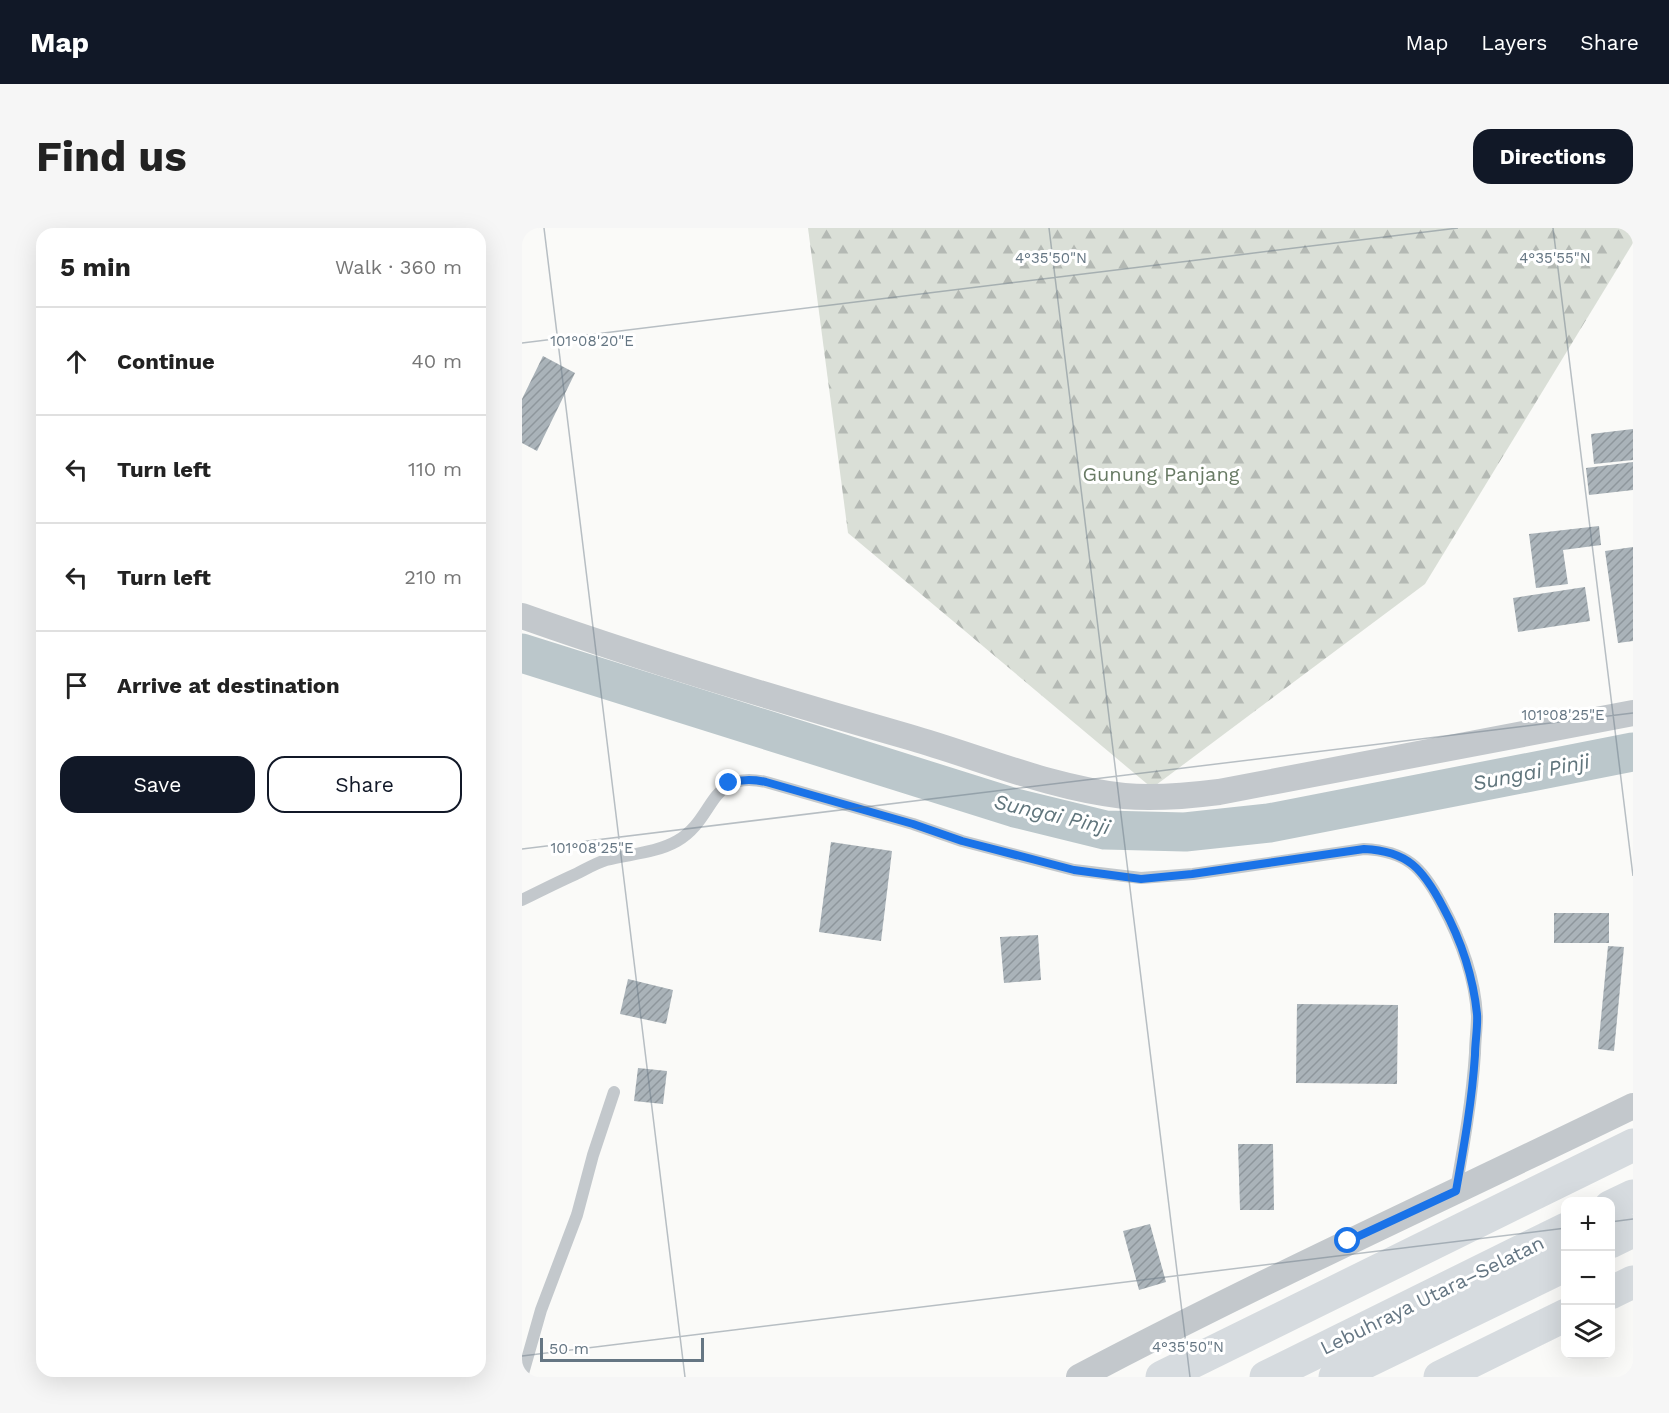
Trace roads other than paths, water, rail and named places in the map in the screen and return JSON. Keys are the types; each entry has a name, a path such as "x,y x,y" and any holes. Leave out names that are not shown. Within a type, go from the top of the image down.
{"main road":[{"path":"1162,1377 1633,1145"},
{"path":"1615,1205 1633,1196"},
{"name":"Lebuhraya Utara–Selatan","path":"1266,1377 1561,1231"},
{"path":"1615,1240 1633,1231"},
{"name":"Lebuhraya Utara–Selatan","path":"1335,1377 1561,1267"},
{"path":"1615,1291 1633,1282"},
{"path":"1440,1377 1561,1317"}],"street":[{"path":"522,616 621,651 781,700 1086,790 1125,796 1178,797 1219,792 1633,713"},
{"path":"1079,1377 1193,1317 1633,1106"}],"lane":[{"path":"522,900 603,861 676,842 692,830 715,797 729,783 753,779 913,824 962,841 1074,870 1141,879 1192,874 1364,849 1385,850 1410,861 1430,883 1456,931 1471,976 1477,1017 1474,1070 1468,1124 1456,1191"},
{"path":"522,1377 541,1310 578,1215 593,1155 614,1092"}],"waterway":[{"name":"Sungai Pinji","path":"522,653 1015,808 1105,830 1185,832 1269,823 1633,752"}],"park label":[{"name":"Gunung Panjang","path":"1161,474"}]}
